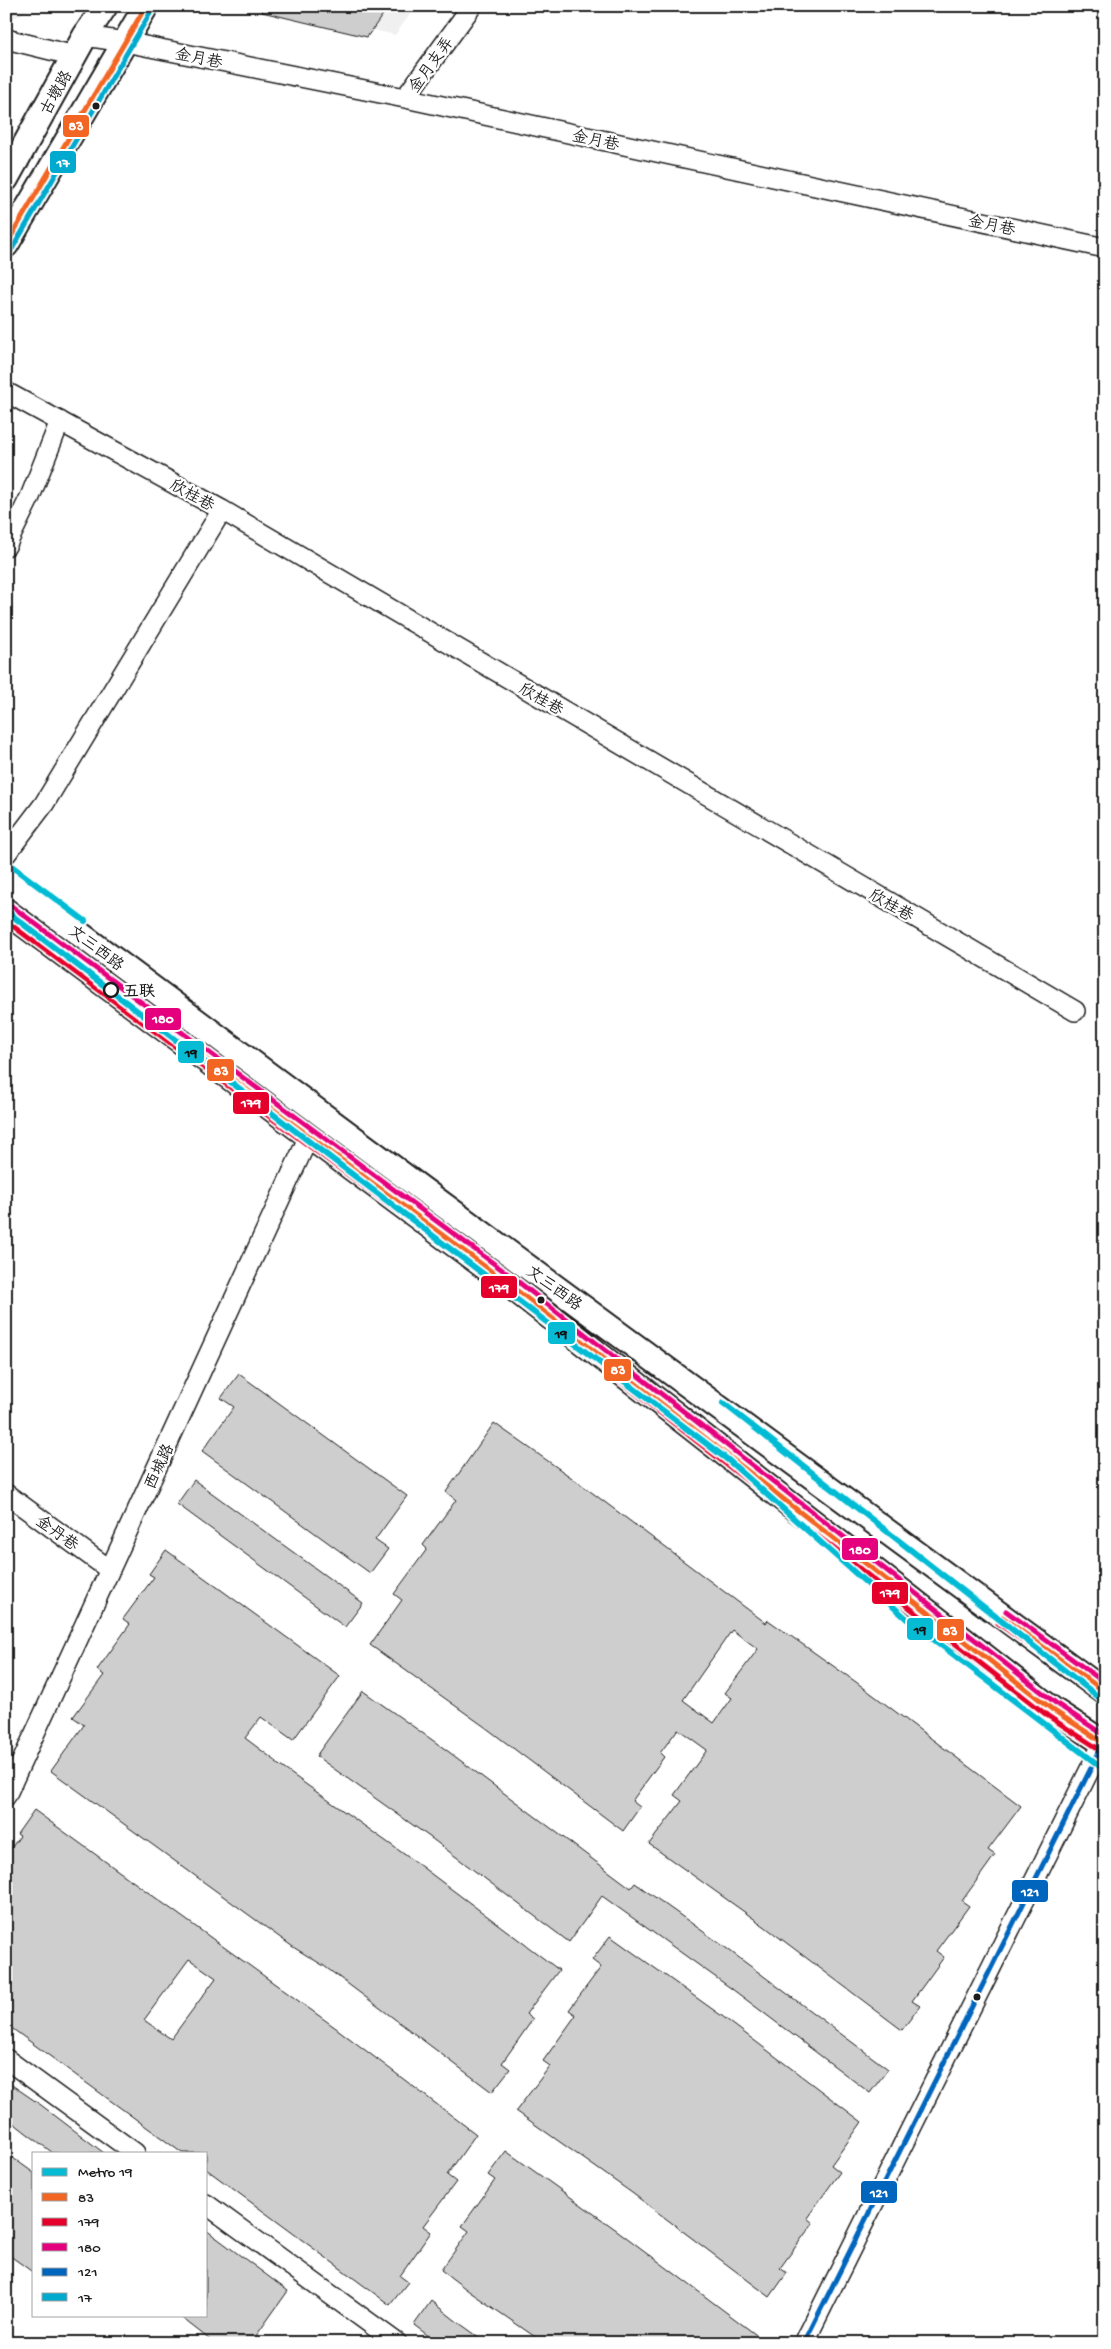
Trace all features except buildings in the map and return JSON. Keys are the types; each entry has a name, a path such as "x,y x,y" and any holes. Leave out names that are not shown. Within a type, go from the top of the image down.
{"main road":[{"name":"古墩路","path":"6,179 80,46 105,6"},
{"name":"古墩路","path":"6,245 146,6"},
{"name":"文三西路","path":"6,879 419,1187 1105,1692"},
{"name":"文三西路","path":"6,911 510,1286 1053,1710 1104,1742"}],"street":[{"name":"金月支弄","path":"405,98 472,6"},
{"name":"金月巷","path":"6,39 80,46 125,42 405,98 1105,248"},
{"name":"欣桂巷","path":"6,392 222,510 1075,1011"},
{"path":"6,546 30,497 60,422"},
{"path":"6,854 44,804 222,510"},
{"name":"西城路","path":"6,1796 309,1136"},
{"name":"金丹巷","path":"6,1494 110,1570"},
{"path":"804,2343 1104,1742"},
{"path":"6,2059 134,2152"},
{"path":"208,2205 398,2343"}],"shaded area":[{"path":"6,6 37,6 6,22"},
{"path":"276,6 416,6 395,35"}],"metro line":[{"name":"19","path":"6,862 85,921"},
{"name":"19","path":"6,911 728,1460 907,1619 1105,1770"},
{"name":"19","path":"723,1403 1105,1702"}],"transit line":[{"name":"83","path":"6,245 146,6"},
{"name":"17","path":"12,249 152,10"},
{"name":"180","path":"10,905 516,1280 1057,1704 1101,1733"},
{"name":"83","path":"6,911 511,1286 1053,1710 1105,1744"},
{"name":"179","path":"6,921 506,1292 1048,1716 1099,1749 1105,1750"},
{"name":"180","path":"1006,1611 1105,1683"},
{"name":"83","path":"1002,1617 1105,1692"},
{"name":"179","path":"998,1623 1101,1698"},
{"name":"121","path":"804,2343 1105,1740"}],"place":[{"name":"五联","path":"111,990"}]}
